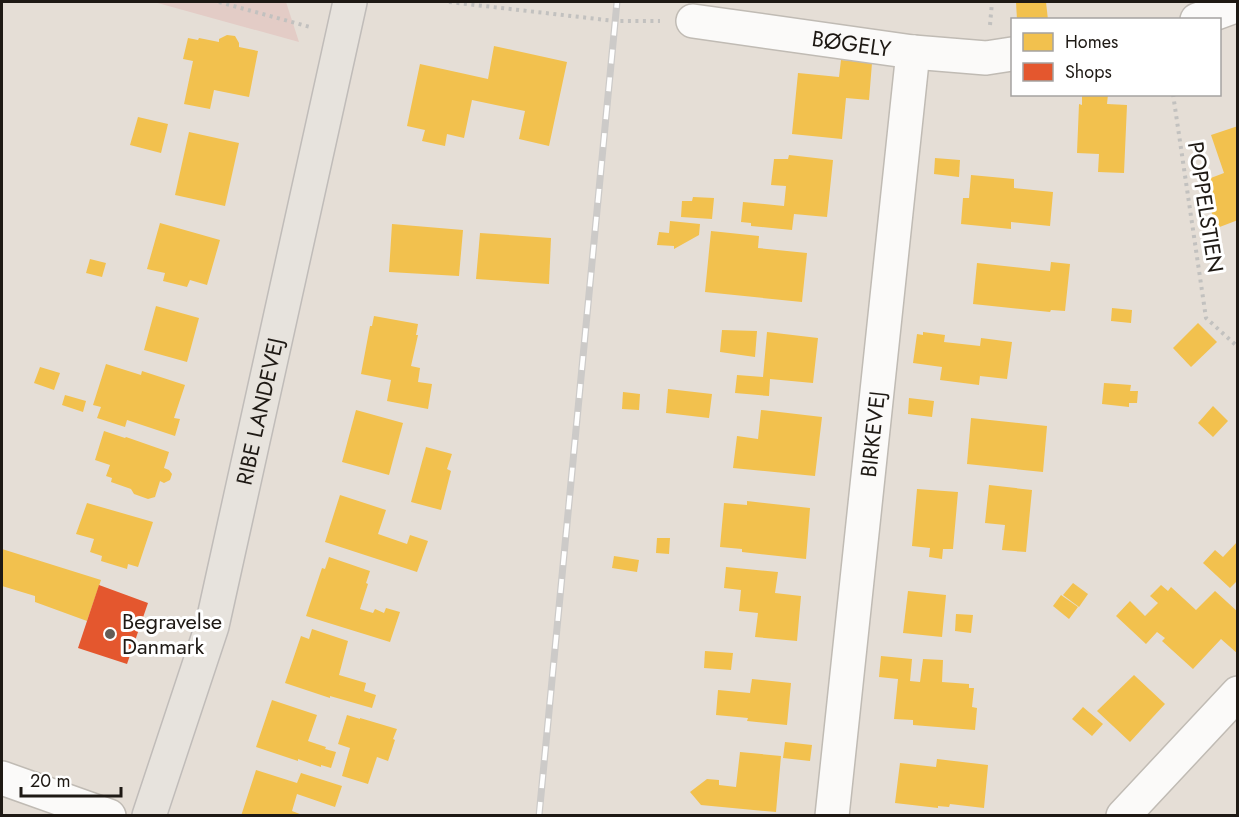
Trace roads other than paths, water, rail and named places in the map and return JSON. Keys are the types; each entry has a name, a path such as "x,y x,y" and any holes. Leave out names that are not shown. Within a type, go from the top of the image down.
{"main road":[{"name":"RIBE LANDEVEJ","path":"149,816 212,626 350,2"}],"street":[{"path":"1202,18 1238,4"},
{"name":"BØGELY","path":"693,21 913,52 986,58 1011,54"},
{"name":"BIRKEVEJ","path":"832,816 913,52"},
{"path":"1123,816 1238,693"},
{"path":"2,778 108,816"}],"railway":[{"path":"539,816 617,2"}],"place":[{"name":"Begravelse Danmark","path":"110,634"}]}
